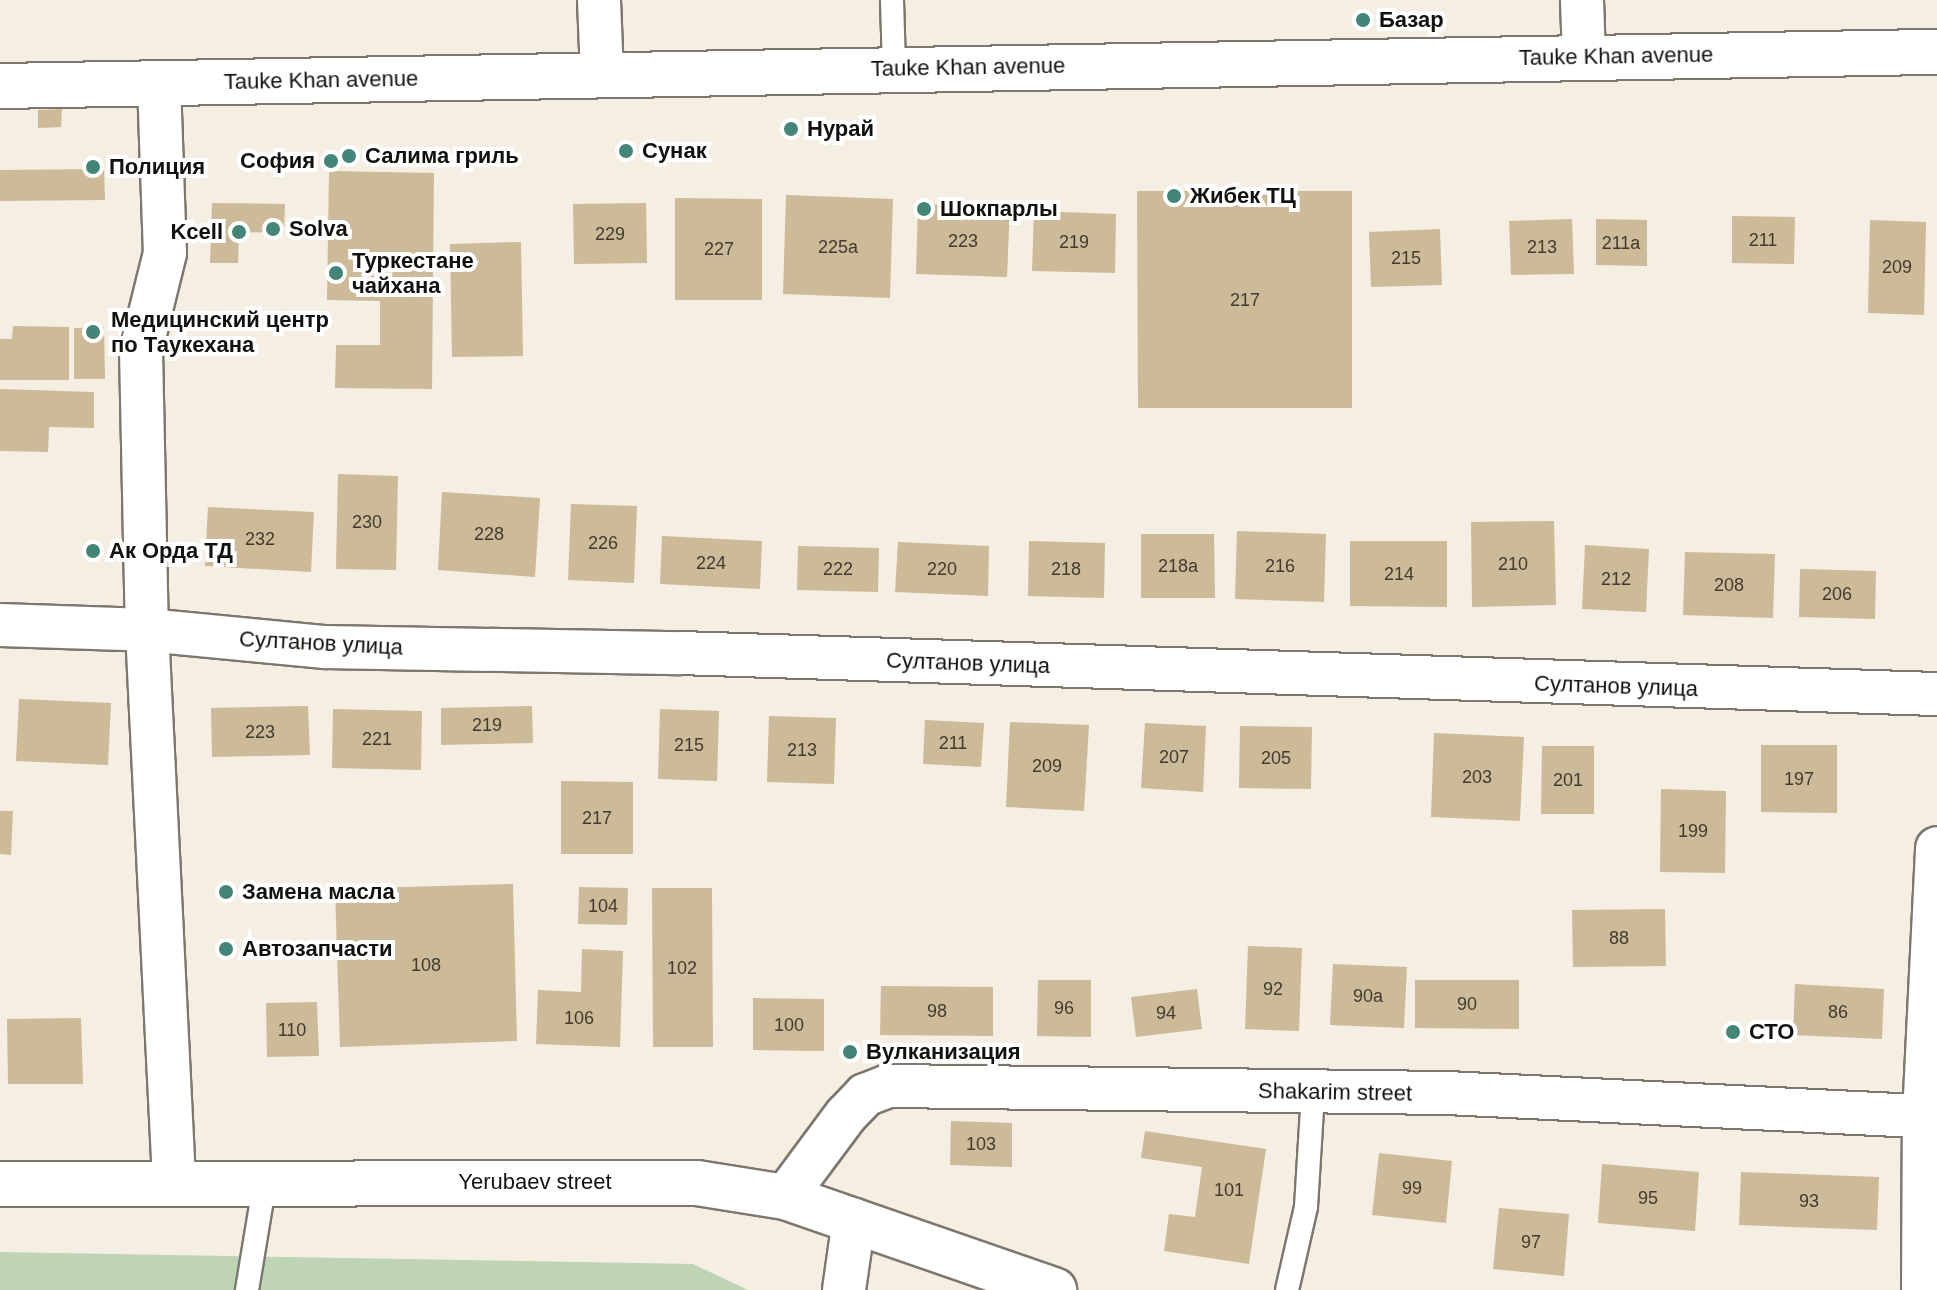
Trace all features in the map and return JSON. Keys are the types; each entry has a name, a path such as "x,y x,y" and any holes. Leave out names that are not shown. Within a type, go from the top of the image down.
{"street":[{"path":"599,0 602,74"},
{"path":"1582,0 1584,56"},
{"name":"Tauke Khan avenue","path":"0,86 1937,52"},
{"path":"159,83 165,253 141,350 147,630 174,1181"},
{"name":"Султанов улица","path":"0,625 147,630 325,647 680,653 1937,694"},
{"path":"1923,1290 1937,848"},
{"name":"Shakarim street","path":"785,1197 846,1115 865,1095 889,1086 1313,1091 1930,1116"},
{"name":"Yerubaev street","path":"0,1184 174,1181 697,1183 785,1197 1054,1290"},
{"path":"844,1290 854,1220"}],"lane":[{"path":"892,0 894,68"},
{"path":"1287,1290 1306,1207 1313,1091"},
{"path":"247,1290 265,1181"}],"green space":[{"path":"0,1252 693,1264 748,1290 0,1290"}],"building":[{"path":"62,109 61,127 38,128 38,110"},
{"path":"104,169 105,200 0,201 0,170"},
{"path":"329,171 434,173 432,389 335,388 336,345 380,345 380,301 327,300"},
{"path":"1137,191 1352,191 1352,408 1138,408"},
{"path":"786,195 893,199 890,298 783,294"},
{"path":"675,198 762,199 762,300 675,300"},
{"path":"212,203 285,204 284,233 239,232 238,263 210,263"},
{"path":"646,203 647,263 574,264 573,204"},
{"path":"918,204 1010,207 1007,277 916,274"},
{"path":"1034,211 1116,214 1115,273 1032,271"},
{"path":"1732,216 1795,217 1794,264 1732,263"},
{"path":"1572,219 1574,274 1511,275 1509,221"},
{"path":"1596,219 1647,220 1647,266 1596,265"},
{"path":"1870,220 1926,222 1924,315 1868,313"},
{"path":"1440,229 1442,285 1371,287 1369,232"},
{"path":"521,242 523,356 452,357 450,244"},
{"path":"13,326 69,327 69,380 0,380 0,339 12,339"},
{"path":"104,327 105,379 74,379 74,328"},
{"path":"0,389 94,392 94,428 49,427 48,452 0,451"},
{"path":"338,474 398,476 396,570 336,569"},
{"path":"442,492 540,498 535,577 438,570"},
{"path":"571,504 637,506 634,583 568,580"},
{"path":"208,507 314,512 311,572 205,566"},
{"path":"1554,521 1556,605 1472,607 1471,522"},
{"path":"1237,531 1326,534 1324,602 1235,599"},
{"path":"1141,534 1214,534 1215,598 1141,598"},
{"path":"662,536 762,541 760,589 660,584"},
{"path":"1029,541 1105,543 1104,598 1028,596"},
{"path":"1350,541 1447,541 1447,607 1350,606"},
{"path":"898,542 989,546 988,596 895,592"},
{"path":"1585,545 1649,549 1646,612 1582,609"},
{"path":"798,546 879,548 878,592 797,590"},
{"path":"1685,552 1775,554 1773,618 1683,615"},
{"path":"1800,569 1876,571 1875,619 1799,617"},
{"path":"19,699 111,703 108,765 16,761"},
{"path":"308,706 310,755 212,757 211,708"},
{"path":"532,706 533,743 441,745 441,708"},
{"path":"333,709 422,711 421,770 332,768"},
{"path":"660,709 719,711 717,781 658,779"},
{"path":"769,716 836,718 834,784 767,782"},
{"path":"925,720 984,723 981,767 923,764"},
{"path":"1010,722 1089,725 1084,811 1006,807"},
{"path":"1145,723 1206,726 1203,792 1141,788"},
{"path":"1240,726 1312,727 1311,789 1239,788"},
{"path":"1434,733 1524,737 1520,821 1431,817"},
{"path":"1761,745 1837,745 1837,813 1761,812"},
{"path":"1542,746 1594,746 1594,814 1541,814"},
{"path":"561,781 633,782 633,854 561,854"},
{"path":"1661,789 1726,791 1725,873 1660,872"},
{"path":"0,811 13,811 11,855 0,854"},
{"path":"513,884 517,1041 340,1047 335,889"},
{"path":"579,887 628,888 627,925 578,924"},
{"path":"652,888 712,888 713,1047 653,1047"},
{"path":"1665,909 1666,966 1573,967 1572,910"},
{"path":"1248,946 1302,948 1299,1031 1245,1029"},
{"path":"582,949 623,951 620,1047 536,1044 538,990 581,992"},
{"path":"1333,964 1407,967 1404,1028 1330,1025"},
{"path":"1038,980 1091,980 1091,1037 1037,1036"},
{"path":"1415,980 1519,980 1519,1029 1415,1028"},
{"path":"1795,984 1884,989 1882,1039 1793,1035"},
{"path":"881,986 993,987 993,1036 880,1035"},
{"path":"1197,989 1202,1029 1136,1037 1131,997"},
{"path":"753,998 824,999 824,1051 753,1050"},
{"path":"317,1002 319,1056 267,1057 266,1003"},
{"path":"81,1018 83,1084 8,1084 7,1019"},
{"path":"951,1121 1012,1123 1012,1167 950,1165"},
{"path":"1145,1131 1266,1149 1249,1264 1164,1251 1169,1214 1195,1217 1202,1167 1141,1158"},
{"path":"1379,1153 1452,1161 1446,1223 1372,1215"},
{"path":"1602,1164 1699,1172 1695,1231 1598,1223"},
{"path":"1741,1172 1879,1177 1877,1230 1739,1225"},
{"path":"1499,1208 1569,1214 1564,1276 1493,1269"}],"place":[{"name":"Базар","path":"1363,20"},
{"name":"Нурай","path":"791,129"},
{"name":"Сунак","path":"626,151"},
{"name":"Салима гриль","path":"349,156"},
{"name":"София","path":"331,161"},
{"name":"Полиция","path":"93,167"},
{"name":"Жибек ТЦ","path":"1174,196"},
{"name":"Шокпарлы","path":"924,209"},
{"name":"Solva","path":"273,229"},
{"name":"Kcell","path":"239,232"},
{"name":"Туркестане чайхана","path":"336,273"},
{"name":"Медицинский центр по Таукехана","path":"93,332"},
{"name":"Ак Орда ТД","path":"93,551"},
{"name":"Замена масла","path":"226,892"},
{"name":"Автозапчасти","path":"226,949"},
{"name":"СТО","path":"1733,1032"},
{"name":"Вулканизация","path":"850,1052"}]}
